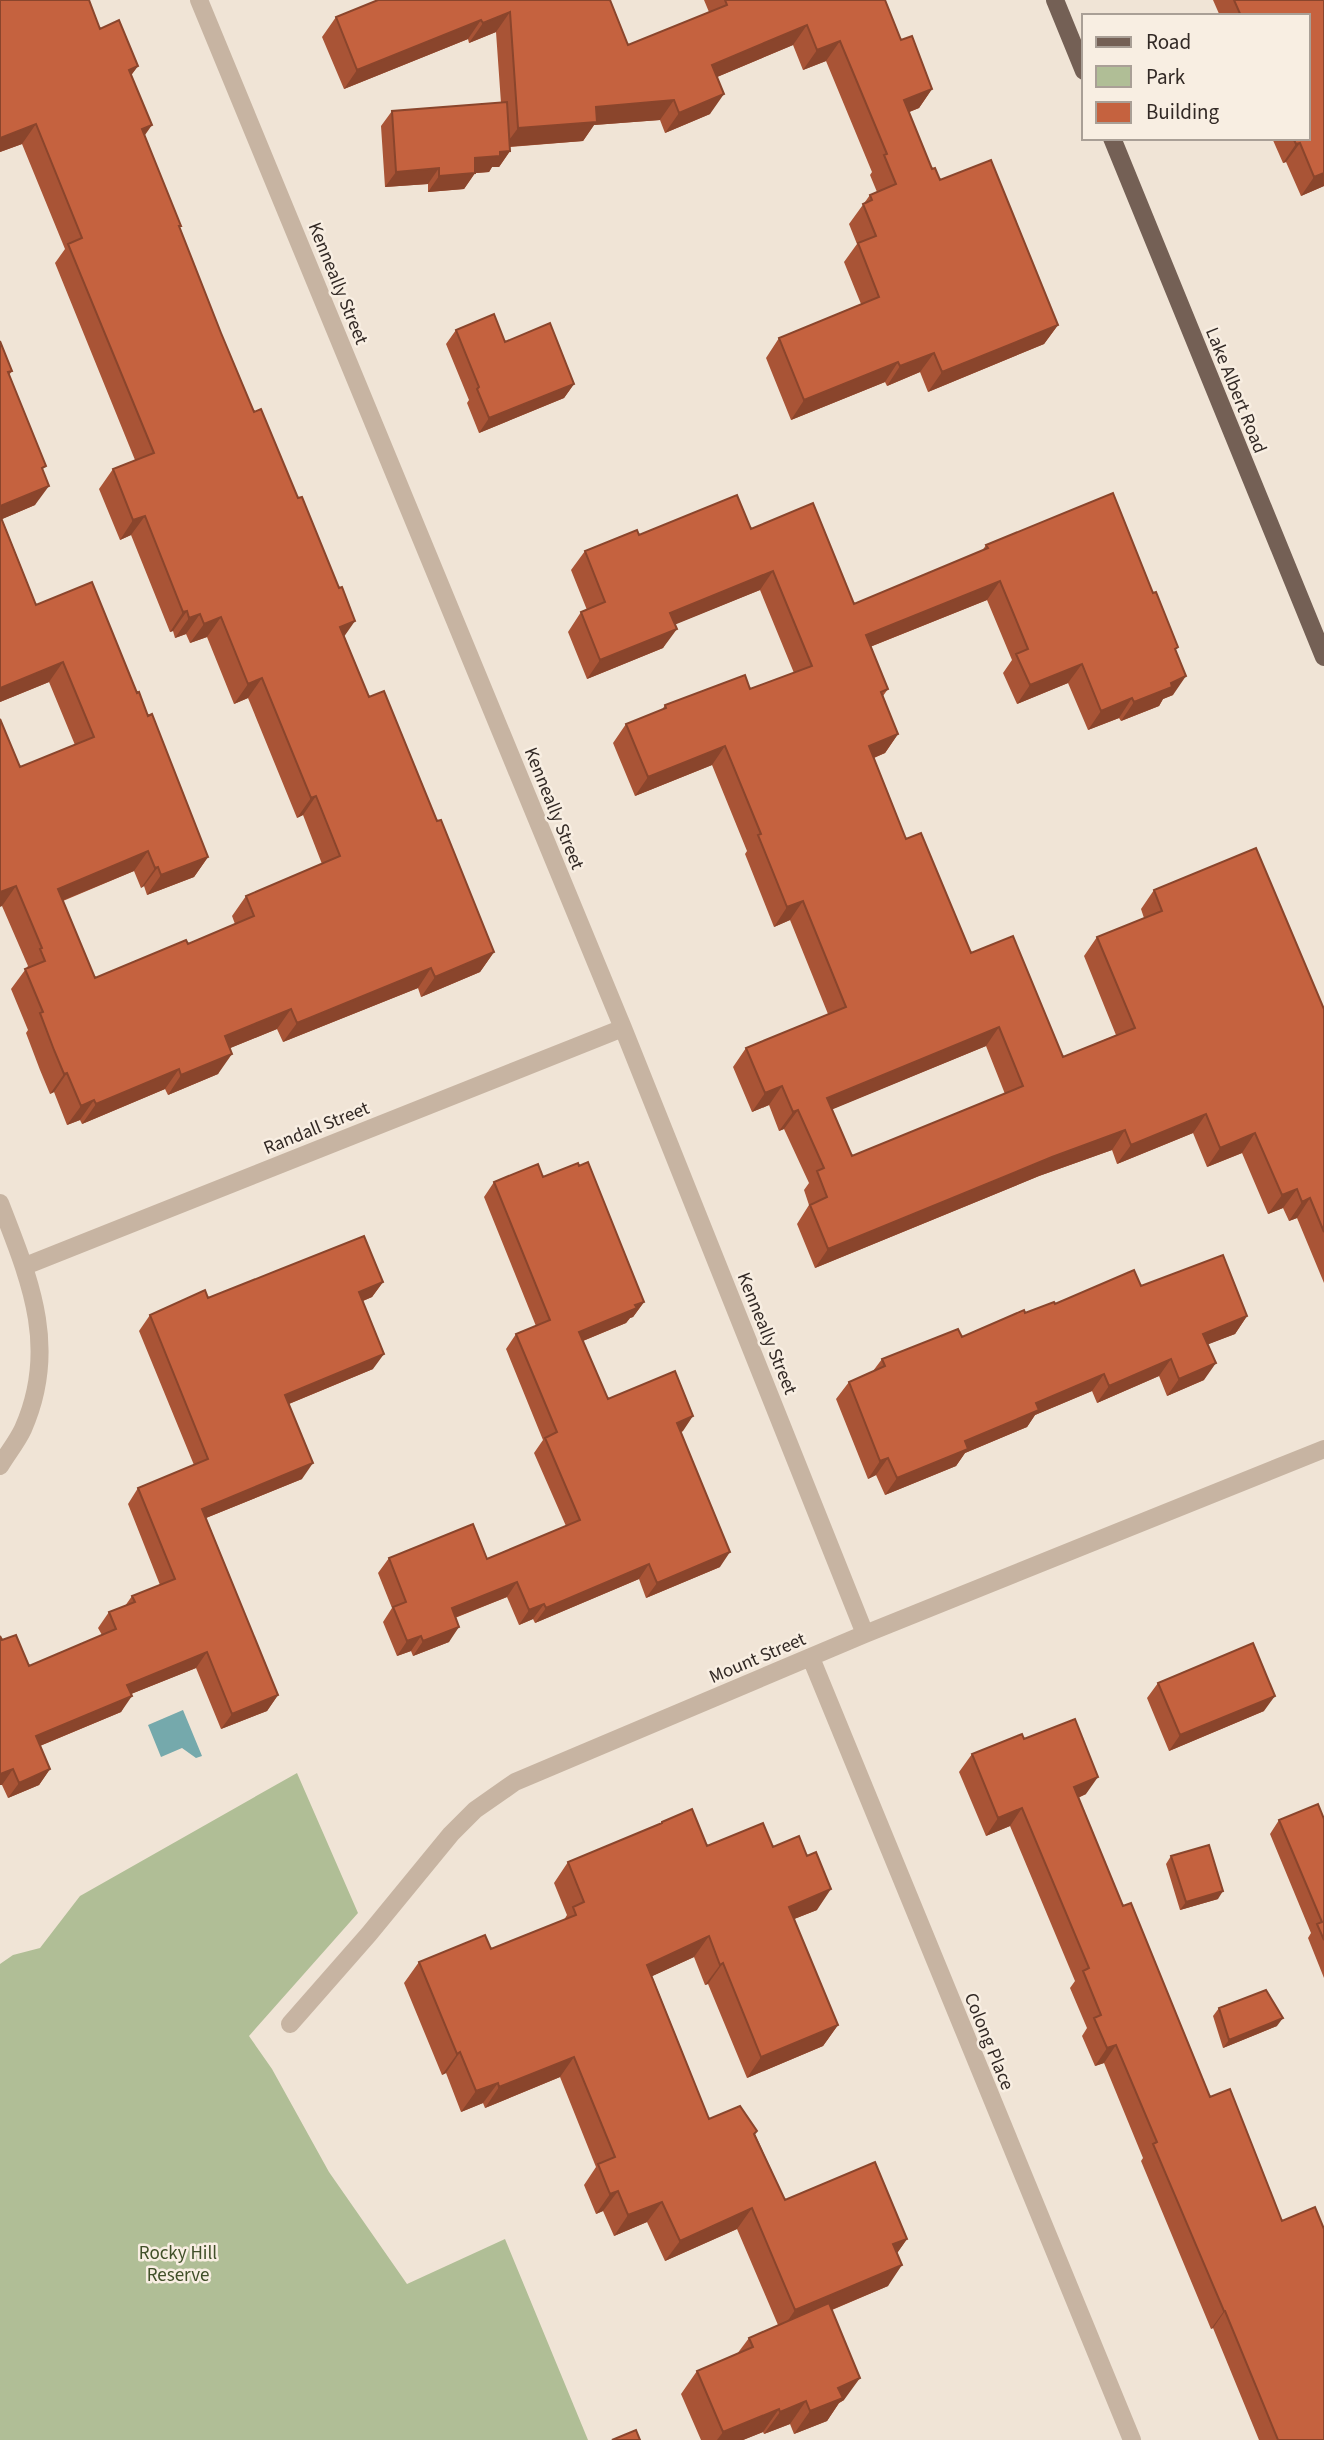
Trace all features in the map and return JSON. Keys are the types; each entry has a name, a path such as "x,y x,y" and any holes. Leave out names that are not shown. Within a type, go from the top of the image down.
{"main road":[{"path":"1055,0 1082,66"},
{"name":"Lake Albert Road","path":"1113,140 1324,657"}],"street":[{"name":"Kenneally Street","path":"199,0 623,1028 865,1634"},
{"name":"Randall Street","path":"25,1266 623,1028"},
{"path":"0,1203 25,1266 40,1332 39,1380 22,1430 0,1466"},
{"name":"Mount Street","path":"289,2024 369,1934 451,1835 475,1810 515,1782 865,1634 1324,1450"},
{"name":"Colong Place","path":"811,1658 1132,2440"}],"green space":[{"name":"Rocky Hill Reserve","path":"297,1773 358,1913 249,2036 272,2069 329,2172 407,2284 505,2239 588,2440 0,2440 0,1964 13,1955 40,1948 80,1896"}],"water":[{"path":"183,1710 202,1756 196,1758 182,1748 161,1757 148,1725"}],"building":[{"path":"0,0 89,0 100,29 119,20 138,66 129,70 152,125 142,129 221,333 254,412 261,409 298,498 302,497 339,588 342,587 355,621 340,627 369,697 384,691 437,821 441,820 494,952 435,977 431,968 297,1023 291,1009 225,1036 232,1054 181,1075 179,1069 96,1104 94,1100 81,1106 54,1050 40,1013 43,1012 25,969 45,961 40,949 42,948 16,886 0,892 0,719 20,767 94,737 63,662 0,688 0,515 36,605 92,582 137,693 139,692 148,716 152,714 208,857 161,875 148,851 58,889 95,978 186,940 188,944 254,916 246,896 340,856 316,796 311,798 262,678 248,684 221,617 204,624 200,614 189,618 187,611 183,612 145,516 133,520 113,469 154,453 68,244 82,238 36,124 0,138"},
{"path":"378,0 610,0 628,45 727,5 725,0 885,0 901,40 912,36 932,89 904,100 932,169 935,168 940,180 991,160 1058,325 942,372 934,353 900,366 898,362 804,400 779,338 879,297 858,243 876,236 863,204 872,200 870,195 896,184 884,155 887,154 840,41 817,50 807,25 712,65 724,94 679,113 674,100 596,107 597,122 518,128 510,12 483,23 481,20 357,70 336,17"},
{"path":"1234,0 1324,0 1324,173 1314,177 1300,143 1296,144 1294,140 1310,140 1310,14 1240,14"},
{"path":"507,102 510,151 500,152 500,156 475,158 475,173 439,176 439,168 396,172 392,111"},
{"path":"494,314 505,342 550,323 574,384 489,418 456,330"},
{"path":"0,341 12,371 8,372 46,466 42,468 49,486 0,506"},
{"path":"1113,493 1178,647 1175,649 1186,676 1171,683 1172,687 1134,702 1132,698 1101,711 1082,664 1030,685 1016,654 1028,649 1000,581 866,635 888,689 881,692 898,734 869,746 906,839 921,833 971,953 1013,936 1063,1057 1135,1028 1097,937 1162,911 1154,890 1256,848 1324,1009 1324,1232 1310,1198 1302,1202 1297,1189 1282,1195 1255,1133 1220,1148 1206,1114 1131,1145 1125,1130 828,1249 810,1205 827,1197 817,1171 824,1168 798,1110 793,1112 782,1086 765,1093 746,1048 846,1007 803,901 787,907 725,746 648,777 626,724 666,708 665,705 745,675 750,689 812,666 773,571 670,613 677,629 600,660 581,612 605,602 585,551 637,530 639,535 737,495 751,529 813,503 854,604 988,548 986,545","holes":["999,1027 1023,1086 852,1156 827,1098"]},
{"path":"588,1162 644,1302 635,1305 637,1308 579,1332 608,1399 675,1371 693,1416 677,1423 730,1552 657,1583 649,1564 546,1608 544,1604 529,1610 517,1582 452,1608 459,1627 423,1641 421,1636 407,1641 393,1607 406,1602 389,1558 473,1524 487,1559 580,1520 545,1438 557,1432 516,1334 550,1320 494,1182 538,1164 543,1177 578,1163 579,1166"},
{"path":"364,1236 383,1282 359,1292 384,1354 285,1395 313,1463 202,1509 278,1695 232,1714 207,1652 127,1685 132,1696 36,1736 50,1769 19,1783 13,1769 0,1774 0,1636 2,1640 16,1635 29,1666 116,1629 109,1612 135,1602 132,1596 175,1579 138,1488 208,1459 150,1315 205,1290 208,1298"},
{"path":"1223,1255 1247,1316 1203,1334 1216,1363 1179,1379 1171,1359 1109,1386 1104,1374 1036,1403 1039,1410 965,1441 968,1449 897,1478 888,1458 880,1461 849,1382 885,1366 882,1359 958,1329 962,1337 1024,1310 1025,1313 1054,1302 1055,1304 1134,1270 1141,1286"},
{"path":"1253,1643 1275,1696 1180,1735 1158,1683"},
{"path":"1075,1719 1098,1777 1074,1787 1123,1906 1131,1903 1210,2097 1230,2089 1282,2221 1315,2207 1324,2229 1324,2440 1278,2440 1153,2144 1157,2142 1116,2045 1107,2048 1094,2018 1101,2015 1083,1971 1089,1968 1022,1808 998,1818 972,1754 1022,1734 1024,1739"},
{"path":"1318,1804 1324,1819 1324,1940 1317,1924 1322,1922 1279,1820"},
{"path":"692,1809 707,1846 763,1823 773,1847 799,1836 807,1856 816,1852 831,1889 789,1907 838,2025 761,2057 723,1963 720,1965 709,1936 647,1965 709,2119 740,2106 757,2131 754,2134 785,2200 875,2162 907,2239 893,2244 902,2265 795,2310 752,2208 680,2241 662,2202 628,2215 618,2191 610,2194 598,2164 615,2157 574,2057 499,2087 498,2083 476,2091 460,2052 457,2054 419,1962 485,1935 491,1949 576,1915 573,1907 584,1902 568,1862"},
{"path":"1209,1845 1223,1891 1186,1902 1171,1856"},
{"path":"1266,1990 1283,2018 1229,2040 1219,2008"},
{"path":"829,2303 860,2378 838,2388 843,2398 810,2411 806,2401 723,2432 697,2371 753,2347 749,2338"},
{"path":"636,2430 640,2440 612,2440"}]}
